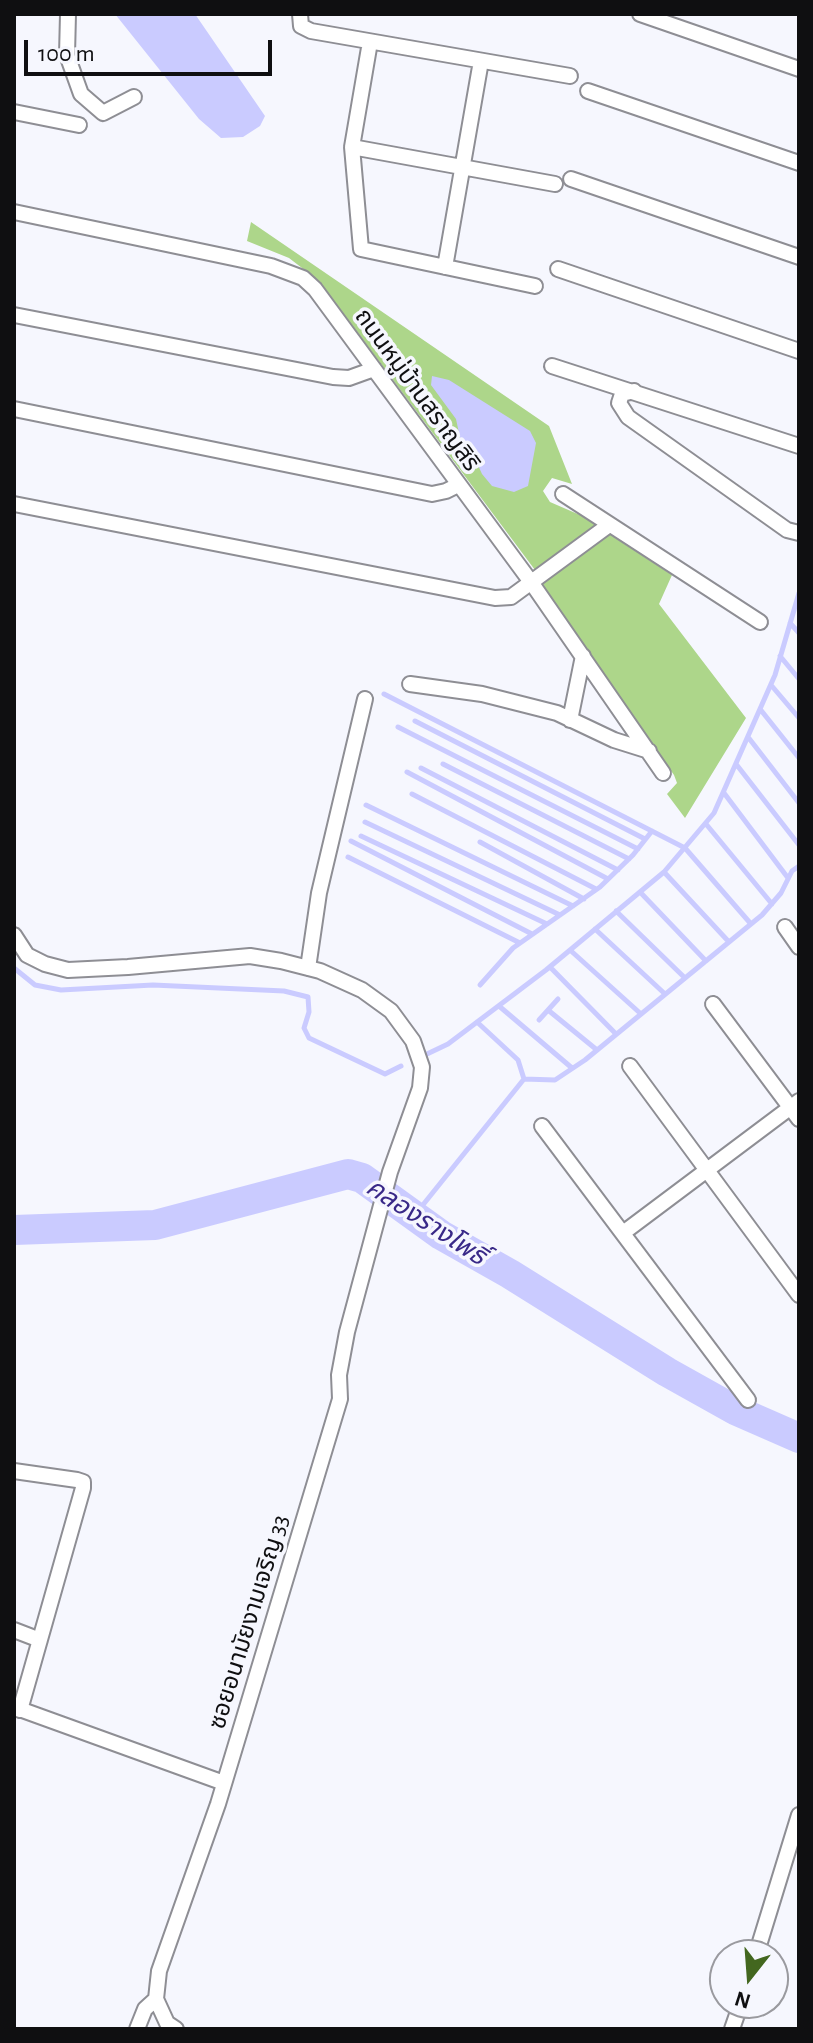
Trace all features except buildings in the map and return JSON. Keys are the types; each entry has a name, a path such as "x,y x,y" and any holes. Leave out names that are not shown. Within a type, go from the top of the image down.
{"street":[{"path":"68,14 67,55 81,94 103,113 134,97"},
{"path":"300,14 301,26 311,31 570,76"},
{"path":"640,14 799,69"},
{"path":"370,42 352,147 361,249 535,286"},
{"path":"445,267 481,61"},
{"path":"588,91 799,163"},
{"path":"14,112 79,125"},
{"path":"352,147 555,184"},
{"path":"571,179 799,257"},
{"name":"ถนนหมู่บ้านสราญสิริ","path":"14,212 288,270 303,278 315,289 531,582 663,773"},
{"path":"558,269 799,351"},
{"path":"14,315 333,377 362,376 374,369"},
{"path":"552,366 799,446"},
{"path":"634,391 622,394 619,403 628,417 787,530 799,533"},
{"path":"14,409 432,494 458,485"},
{"path":"563,494 760,622"},
{"path":"14,504 495,598 511,597 609,525"},
{"path":"570,720 583,656"},
{"path":"410,684 482,694 557,713 614,740 649,751"},
{"path":"308,968 319,893 365,699"},
{"path":"785,927 799,947"},
{"name":"ซอยอนามัยงามเจริญ 33","path":"14,935 27,955 68,970 250,956 308,968 362,990 391,1011 413,1041 422,1067 420,1088 390,1172 347,1332 339,1375 340,1399 224,1783 159,1971 156,1999"},
{"path":"623,1233 796,1109 713,1004"},
{"path":"630,1066 799,1295"},
{"path":"542,1126 748,1400"},
{"path":"14,1471 83,1482 40,1640 17,1708 224,1783"},
{"path":"14,1630 40,1640"},
{"path":"761,1939 799,1815"},
{"path":"137,2029 145,2009 156,1999 167,2023 176,2029"}],"green space":[{"path":"251,222 549,426 572,484 552,478 543,491 550,502 580,515 672,575 659,604 746,718 685,818 667,794 677,783 674,775 549,600 535,570 319,281 289,258 247,241"}],"water":[{"path":"115,14 195,14 265,116 260,126 243,137 221,138 199,119"},
{"path":"432,376 449,380 530,431 536,443 528,486 514,492 492,486 482,474 477,463 478,455 472,445 463,452 456,419 431,385"}],"waterway":[{"path":"427,1054 448,1044 546,970 664,872 714,813 775,675 799,593"},
{"path":"790,623 799,633"},
{"path":"780,656 799,679"},
{"path":"771,685 799,718"},
{"path":"384,694 685,848 751,924"},
{"path":"760,709 799,758"},
{"path":"415,721 645,839"},
{"path":"398,727 638,849"},
{"path":"748,737 799,803"},
{"path":"443,764 629,859"},
{"path":"736,764 799,845"},
{"path":"421,768 618,870"},
{"path":"407,772 608,879"},
{"path":"724,793 788,878"},
{"path":"412,794 596,889"},
{"path":"366,805 573,906"},
{"path":"365,822 560,915"},
{"path":"706,824 772,904"},
{"path":"480,985 513,948 600,887 633,855 652,831"},
{"path":"361,836 547,924"},
{"path":"351,841 532,934"},
{"path":"480,842 584,899"},
{"path":"348,857 520,943"},
{"path":"414,1216 524,1079 555,1080 585,1060 762,915 781,893 792,871 799,866"},
{"path":"664,872 729,942"},
{"path":"640,892 706,961"},
{"path":"616,911 685,978"},
{"path":"595,929 665,994"},
{"path":"570,950 641,1014"},
{"path":"550,967 616,1034"},
{"path":"14,968 35,985 61,990 153,985 284,991 308,997 309,1012 304,1028 309,1038 385,1074 401,1066"},
{"path":"539,1020 558,999"},
{"path":"499,1006 572,1068"},
{"path":"548,1010 597,1050"},
{"path":"477,1022 518,1060 524,1079"},
{"name":"คลองรางโพธิ์","path":"14,1230 155,1225 348,1174 362,1178 441,1235 510,1274 667,1372 735,1410 799,1438"}]}
